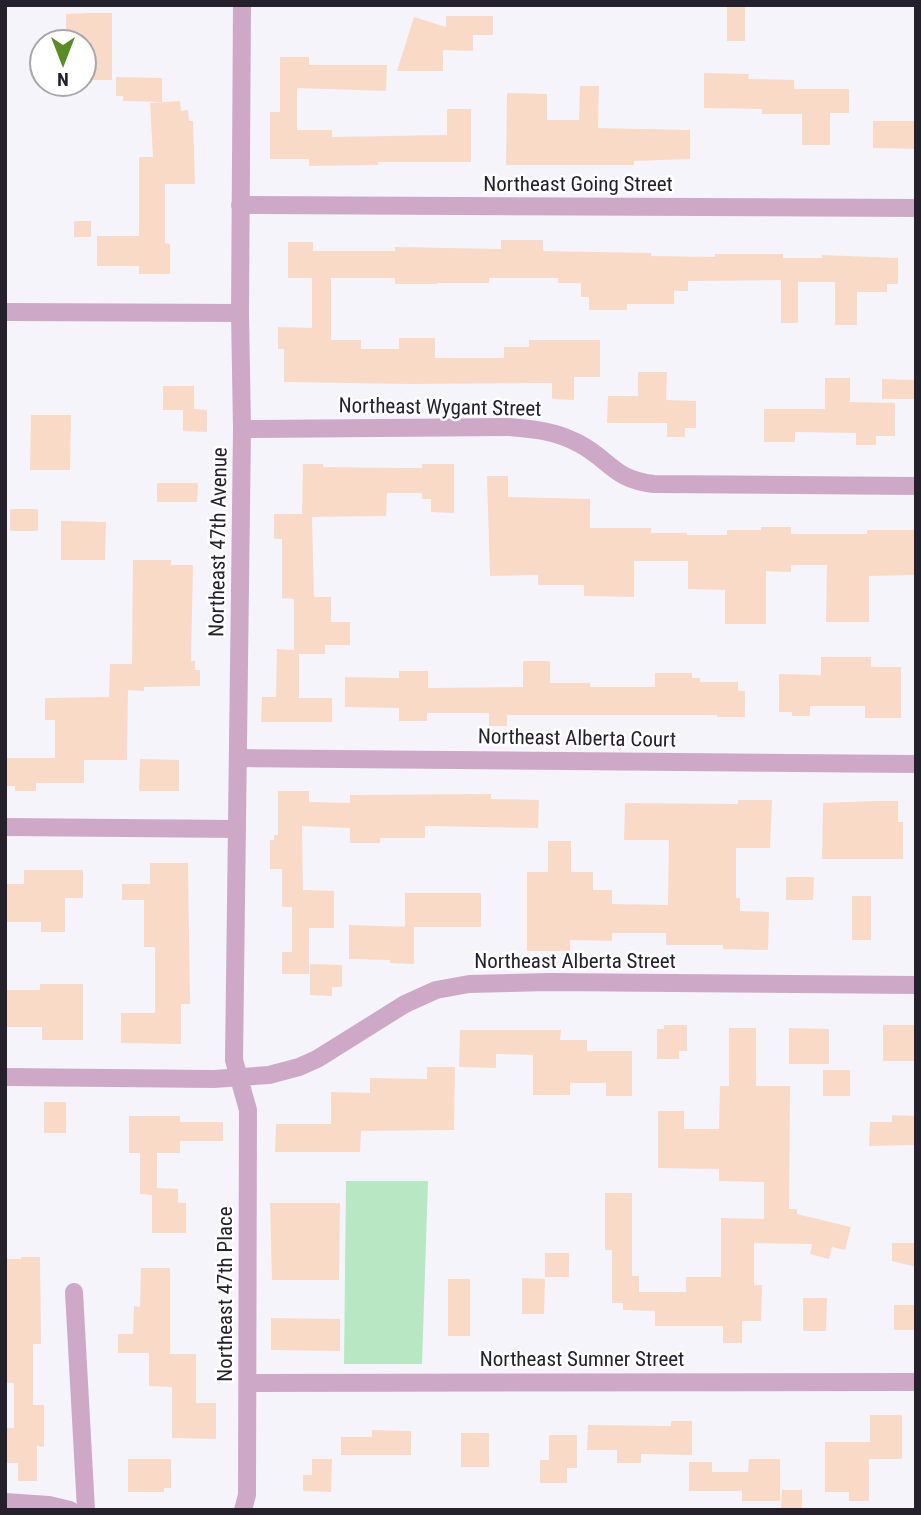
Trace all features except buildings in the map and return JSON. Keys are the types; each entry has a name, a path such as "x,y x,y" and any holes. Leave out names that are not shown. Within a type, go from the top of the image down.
{"street":[{"name":"Northeast 47th Avenue","path":"239,1078 234,1060 242,429 242,5"},
{"name":"Northeast Going Street","path":"240,205 916,208"},
{"path":"5,313 240,313"},
{"name":"Northeast Wygant Street","path":"242,429 532,428 558,433 580,444 620,475 636,482 916,486"},
{"name":"Northeast Alberta Court","path":"239,758 916,764"},
{"path":"5,827 237,829"},
{"name":"Northeast Alberta Street","path":"5,1077 239,1078 269,1075 299,1067 336,1049 405,1004 436,990 468,984 564,982 916,985"},
{"name":"Northeast 47th Place","path":"239,1078 248,1110 247,1494 243,1510"},
{"path":"74,1292 86,1510"},
{"name":"Northeast Sumner Street","path":"248,1383 916,1382"},
{"path":"5,1502 48,1505 70,1510"}],"green space":[{"path":"346,1181 428,1181 422,1364 344,1364"}]}
